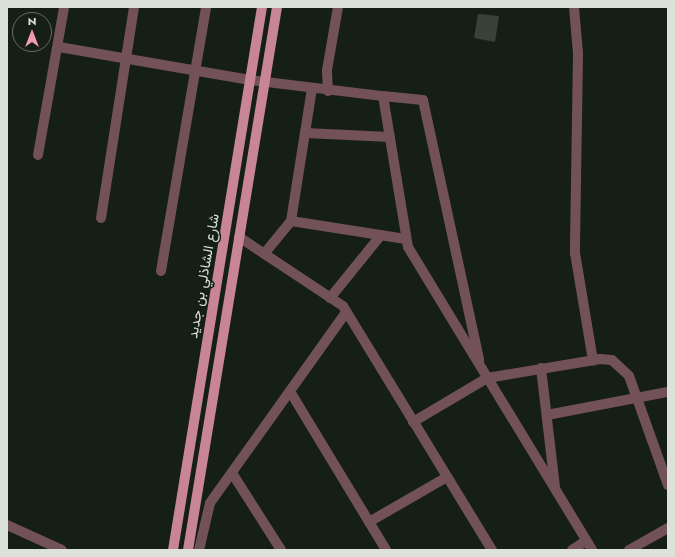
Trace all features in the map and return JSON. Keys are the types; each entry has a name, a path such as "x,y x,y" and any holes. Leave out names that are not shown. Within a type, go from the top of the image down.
{"main road":[{"name":"شارع الشاذلي بن جديد","path":"173,550 262,7"},
{"name":"شارع الشاذلي بن جديد","path":"188,550 238,237 278,7"}],"street":[{"path":"38,155 59,48 64,7"},
{"path":"101,218 134,7"},
{"path":"161,271 197,71 206,7"},
{"path":"328,91 327,70 338,7"},
{"path":"574,7 578,54 575,253 593,360"},
{"path":"59,48 312,89 423,100 481,368"},
{"path":"264,254 291,221 312,89"},
{"path":"383,96 406,240 481,368 589,546 572,550"},
{"path":"305,134 390,137"},
{"path":"291,221 406,240"},
{"path":"330,298 381,235"},
{"path":"238,237 330,298 346,312 492,550"},
{"path":"199,550 210,503 291,393 346,312"},
{"path":"413,422 487,378 593,360 612,360 622,368 636,398 668,485"},
{"path":"541,368 556,492"},
{"path":"547,415 668,392"},
{"path":"291,393 386,550"},
{"path":"232,472 281,550"},
{"path":"369,522 447,477"},
{"path":"7,525 62,550"},
{"path":"630,550 668,528"}],"building":[{"path":"478,14 499,16 495,42 474,38"}]}
